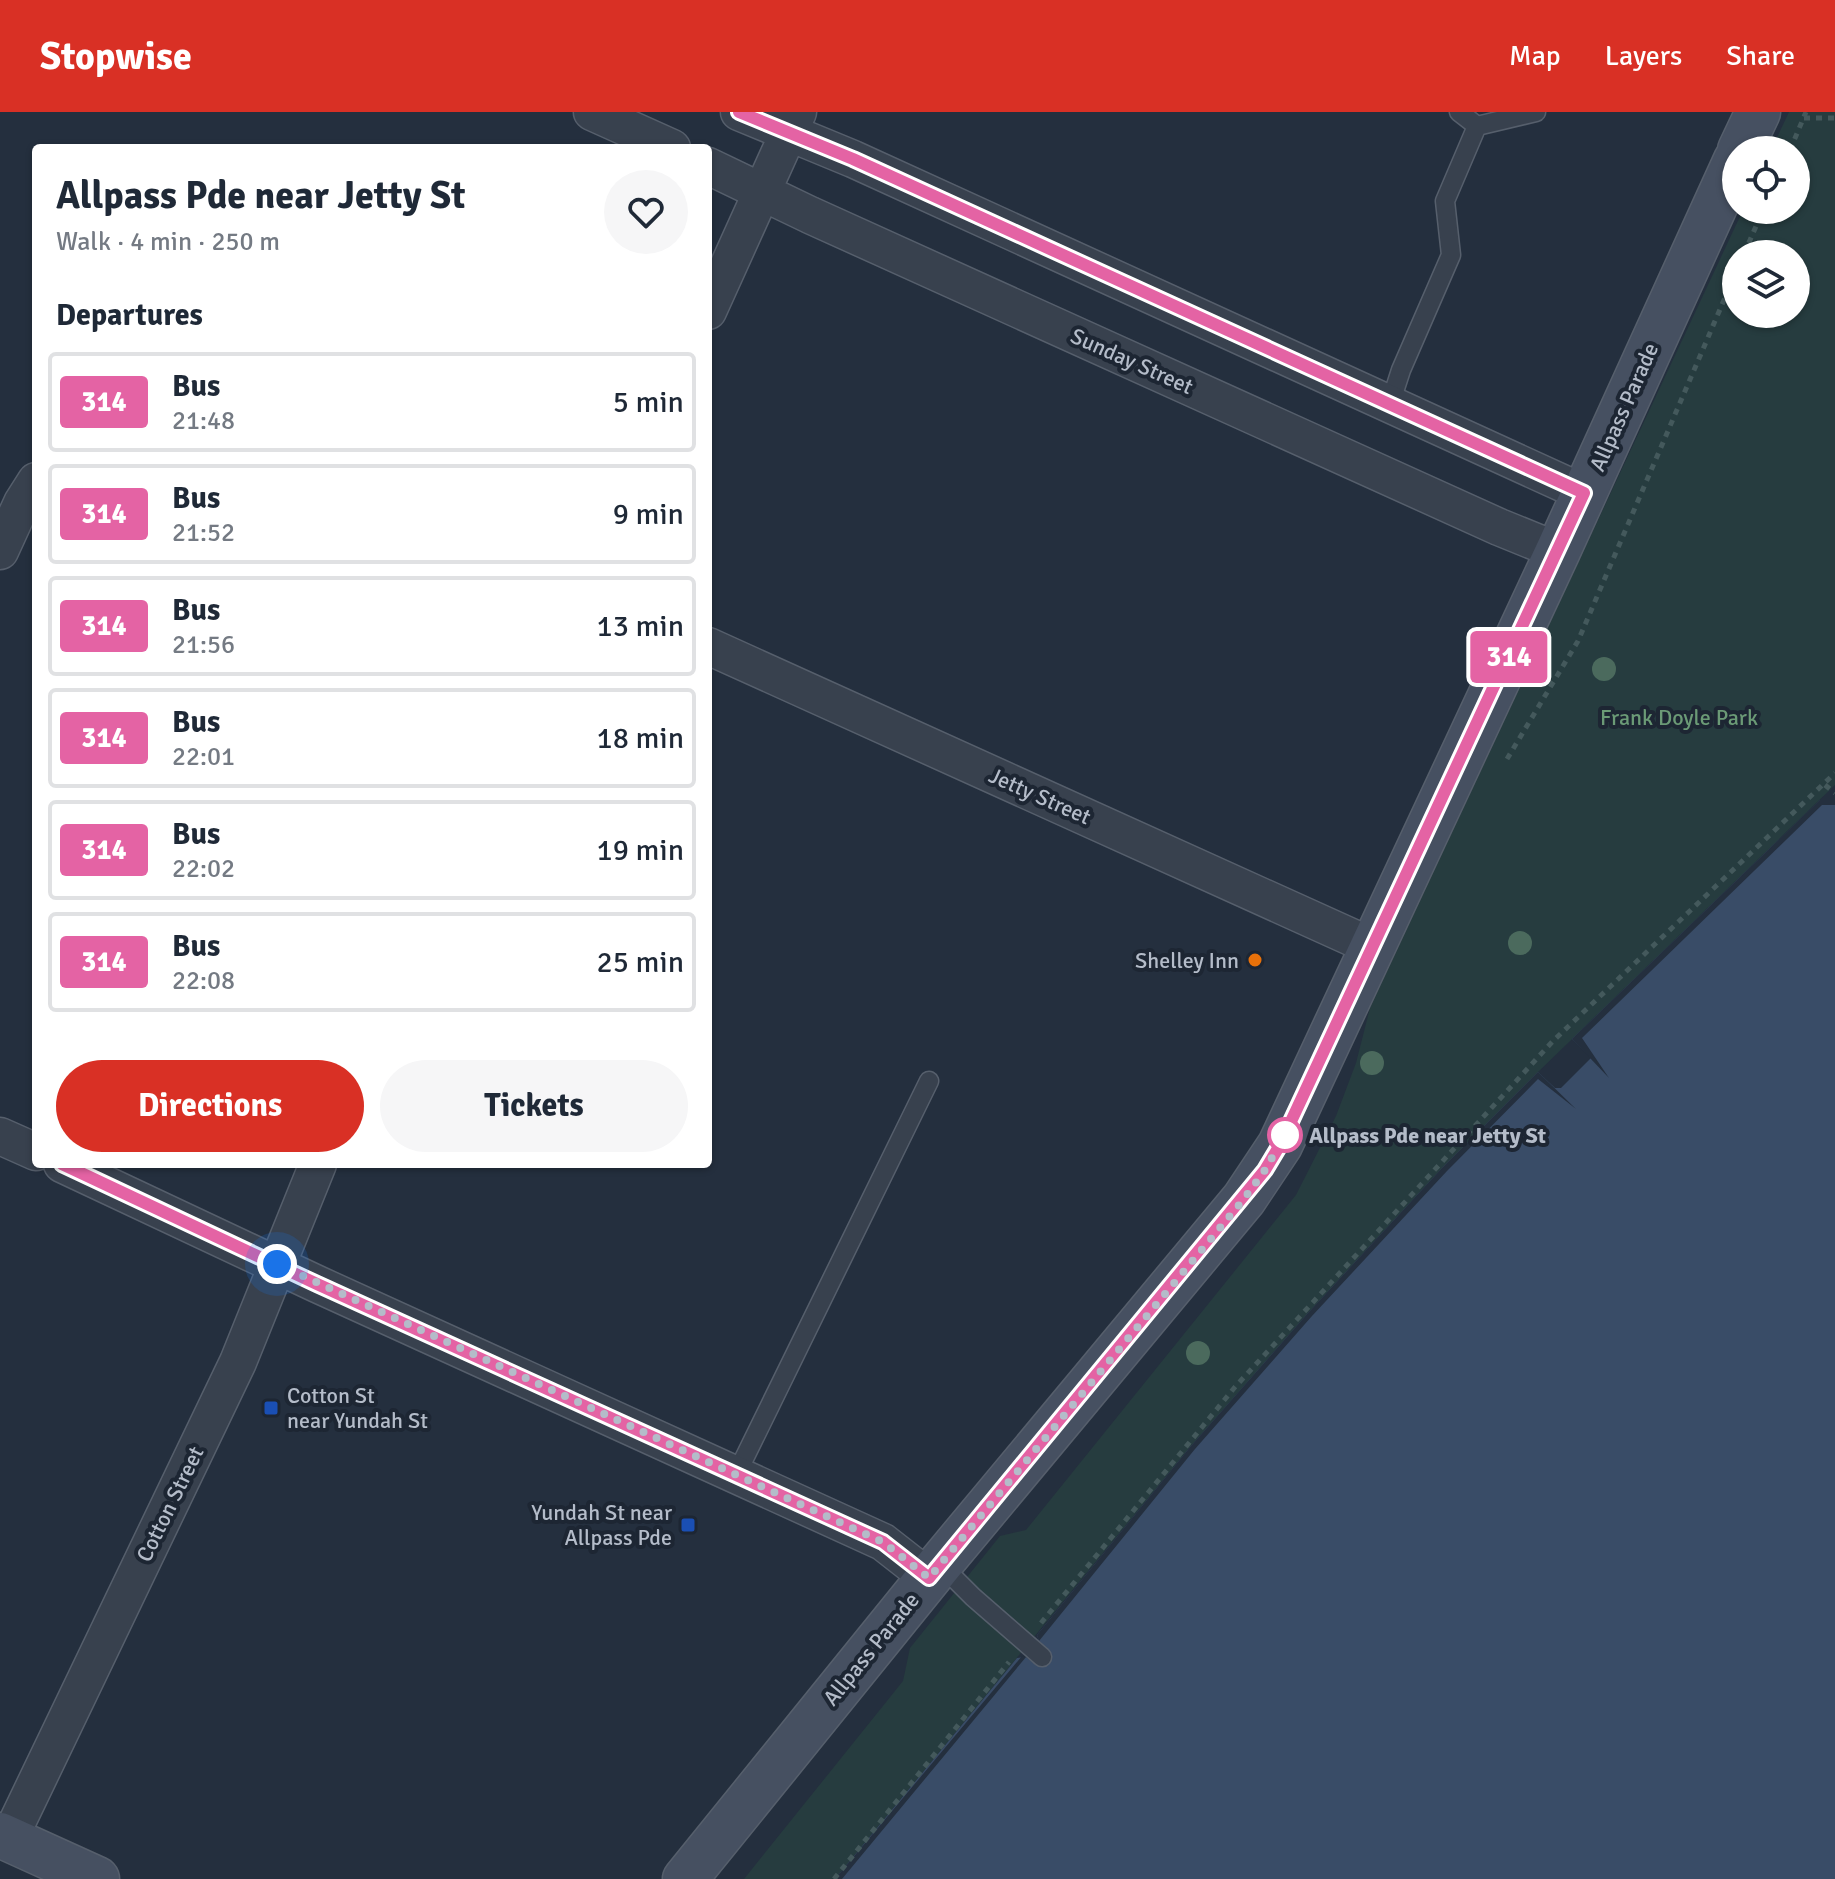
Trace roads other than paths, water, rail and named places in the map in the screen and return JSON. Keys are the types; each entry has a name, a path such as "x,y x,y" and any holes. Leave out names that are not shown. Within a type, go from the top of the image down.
{"street":[{"path":"592,112 663,144"},
{"path":"739,112 793,122 853,159 1584,493"},
{"path":"1747,136 1758,112"},
{"path":"712,302 793,122"},
{"name":"Sunday Street","path":"712,168 1470,514 1558,551"},
{"name":"Allpass Parade","path":"685,1879 1265,1170 1280,1145 1558,551 1722,191"},
{"path":"0,551 32,487"},
{"name":"Jetty Street","path":"712,648 1373,947"},
{"path":"0,1136 32,1150"},
{"path":"71,1168 883,1542 935,1571"},
{"name":"Cotton Street","path":"4,1837 238,1362 316,1168"},
{"path":"4,1837 97,1879"}],"lane":[{"path":"1459,112 1477,126"},
{"path":"1477,126 1536,112"},
{"path":"1390,404 1401,370 1451,255 1445,201 1477,126"},
{"path":"736,1475 929,1081"},
{"path":"935,1571 1042,1657"}],"water":[{"path":"1820,800 1835,801 1835,1879 835,1879 1017,1658 1026,1657 1035,1664 1048,1649 1037,1635 1191,1446 1308,1313 1443,1167 1538,1072 1555,1088 1561,1088 1591,1058 1572,1039"}],"place":[{"name":"Shelley Inn","path":"1255,960"},
{"name":"Allpass Pde near Jetty St","path":"1285,1135"},
{"name":"Cotton St near Yundah St","path":"271,1408"},
{"name":"Yundah St near Allpass Pde","path":"688,1525"}],"park label":[{"name":"Frank Doyle Park","path":"1679,717"}]}
